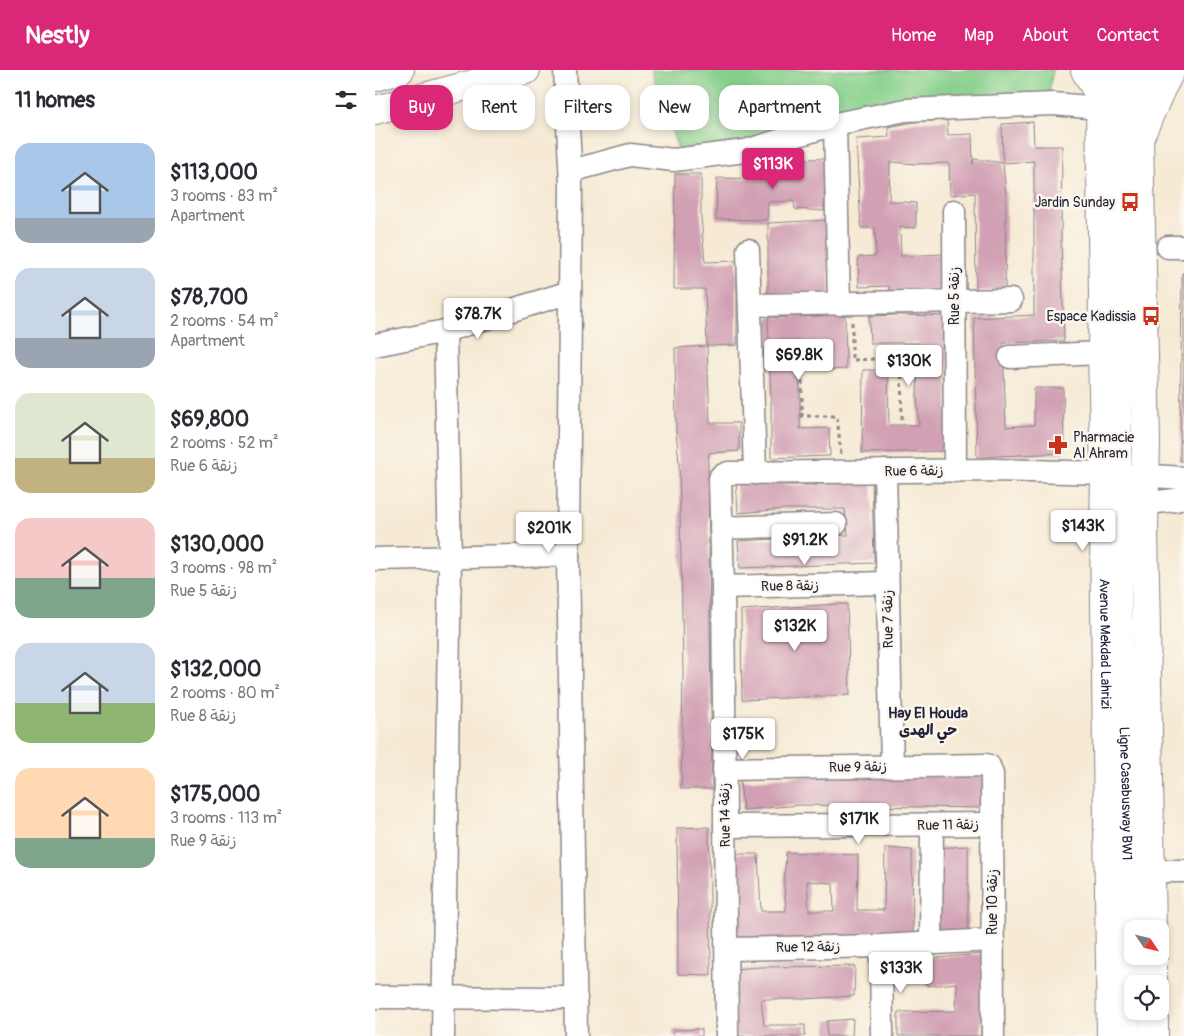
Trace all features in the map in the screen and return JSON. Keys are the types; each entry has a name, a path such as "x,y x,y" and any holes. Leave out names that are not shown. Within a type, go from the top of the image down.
{"main road":[{"path":"375,77 400,70"},
{"path":"375,110 526,70"},
{"path":"1085,70 1101,103"},
{"name":"Avenue Mekdad Lahrizi","path":"1104,70 1101,103 1102,353 1121,474 1111,1036"},
{"name":"Avenue Mekdad Lahrizi","path":"1143,70 1139,98 1139,139 1146,441 1121,474 1121,505 1151,871 1152,920"},
{"path":"1139,139 1171,70"},
{"path":"1154,1020 1154,1036"}],"street":[{"path":"565,70 571,171 568,555 576,1036"},
{"path":"1121,474 1116,119 1122,70"},
{"path":"1121,474 1121,145 1127,70"},
{"path":"839,123 906,110 1101,103"},
{"path":"571,171 630,155 674,160 745,151 815,130"},
{"path":"835,130 845,304"},
{"name":"Rue 5 زنقة","path":"954,211 955,471"},
{"path":"748,250 755,473"},
{"path":"375,345 445,331 571,292"},
{"path":"750,305 1011,300"},
{"path":"443,1036 450,558 445,331"},
{"path":"1010,357 1102,353"},
{"name":"Rue 7 زنقة","path":"885,471 892,766"},
{"name":"Rue 6 زنقة","path":"723,474 955,471 1121,474"},
{"name":"Rue 14 زنقة","path":"723,474 720,479 723,587 727,1036"},
{"path":"1121,474 1184,478"},
{"path":"1121,505 1176,500 1184,497"},
{"name":"Ligne Casabusway BW1","path":"1119,1036 1121,505"},
{"name":"Ligne Casabusway BW1","path":"1121,505 1120,593 1127,802 1129,1036"},
{"path":"721,528 837,524"},
{"path":"375,559 568,555"},
{"name":"Rue 8 زنقة","path":"723,587 887,583"},
{"name":"Rue 9 زنقة","path":"724,769 986,765 991,768"},
{"name":"Rue 10 زنقة","path":"991,768 993,1036"},
{"name":"Rue 11 زنقة","path":"725,826 932,826 992,824"},
{"path":"931,943 932,826"},
{"path":"1151,871 1184,871"},
{"name":"Rue 12 زنقة","path":"727,949 881,950 931,943 993,940"},
{"path":"881,950 882,1036"},
{"path":"375,997 576,998"}],"path":[{"path":"845,304 853,360 901,358 902,419"},
{"path":"802,373 802,416 837,416 843,472"}],"green space":[{"path":"651,70 1053,70 1048,98 903,108 839,124 839,85 719,85 719,130 817,130 683,164 671,130 709,130 709,85 656,85"}],"building":[{"path":"947,120 948,135 972,134 973,165 974,159 1003,163 1006,196 1005,290 976,291 975,193 950,195 949,163 916,164 890,162 889,201 916,203 916,228 900,227 901,256 944,254 946,290 890,292 889,286 859,287 858,257 876,256 875,228 861,228 856,139 889,137 888,127 914,122"},
{"path":"1033,122 1034,146 1062,146 1061,236 1064,341 1003,343 1006,427 1034,425 1034,388 1063,388 1064,453 977,457 974,318 1034,315 1034,161 1003,163 1002,124"},
{"path":"768,158 826,159 824,211 795,209 794,201 768,202 767,220 716,219 717,178 768,179"},
{"path":"675,174 701,174 701,217 705,262 737,261 737,345 707,346 705,289 674,289"},
{"path":"826,220 830,293 768,293 768,223"},
{"path":"1182,273 1184,273 1184,461 1180,461"},
{"path":"845,315 846,369 826,370 825,341 798,342 800,429 829,428 830,456 771,458 768,318"},
{"path":"869,316 948,316 947,451 862,453 863,370 888,370 889,425 919,425 917,396 919,343 870,343"},
{"path":"707,346 710,423 739,423 739,451 709,453 708,463 712,789 681,789 683,674 675,348"},
{"path":"785,479 785,485 817,485 818,479 872,479 874,563 740,568 738,541 848,535 845,509 785,509 738,513 736,481"},
{"path":"847,604 850,695 742,700 741,610"},
{"path":"798,776 984,776 983,808 800,805 743,810 740,781"},
{"path":"709,827 711,975 678,974 677,828"},
{"path":"968,846 968,936 934,936 935,848"},
{"path":"885,848 912,850 913,937 733,943 732,854 758,854 761,911 786,911 784,884 786,852 858,855 857,910 884,910","holes":["807,881 833,883 834,911 809,911"]},
{"path":"982,954 981,1036 898,1036 898,1012 956,1011 957,983 927,986 925,959"},
{"path":"855,966 854,996 761,999 764,1025 805,1025 805,1036 735,1036 733,969"},
{"path":"853,1019 852,1036 827,1036 827,1021"},
{"path":"702,1029 702,1036 673,1036 673,1030"}],"place":[{"name":"Jardin Sunday","path":"1130,202"},
{"name":"Espace Kadissia","path":"1151,316"},
{"name":"Pharmacie Al Ahram","path":"1058,445"}],"district":[{"name":"Hay El Houda حي الهدى","path":"928,722"}]}
